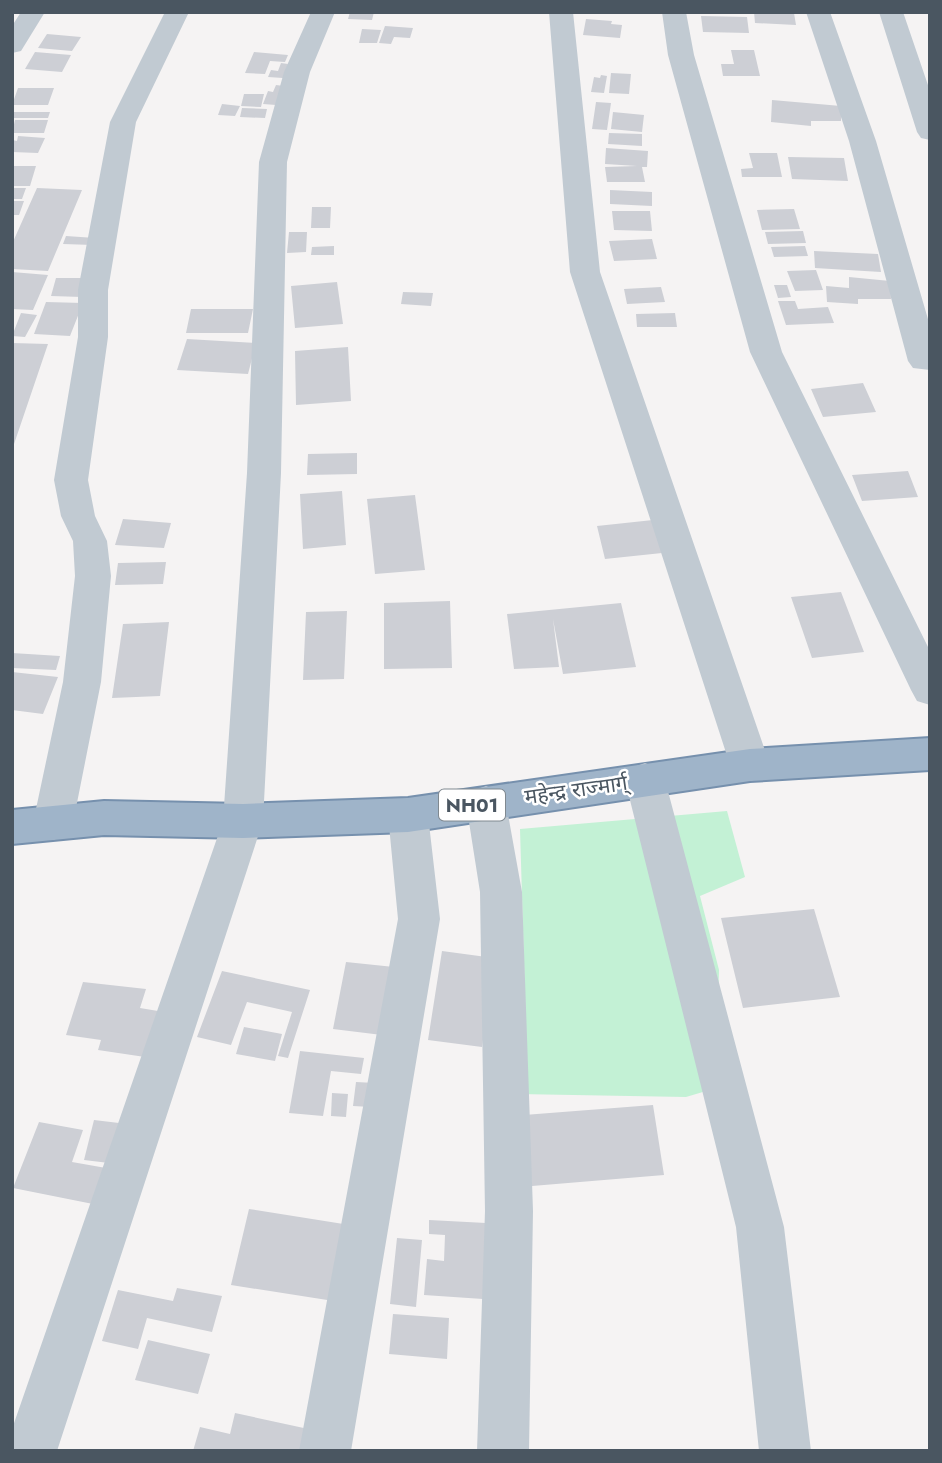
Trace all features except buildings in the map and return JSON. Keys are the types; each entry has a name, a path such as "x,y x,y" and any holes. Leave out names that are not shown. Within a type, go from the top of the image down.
{"highway":[{"name":"महेन्द्र राज्मार्ग्","path":"12,827 104,818 243,821 408,815 750,765 930,754"}],"street":[{"path":"12,46 33,12"},
{"path":"53,823 82,682 93,576 90,541 78,516 71,480 93,337 93,290 123,122 177,12"},
{"path":"31,1451 243,821 264,473 273,162 297,72 323,12"},
{"path":"561,12 585,272 750,765"},
{"path":"674,12 681,55 766,352 930,690"},
{"path":"818,12 846,87 924,361"},
{"path":"891,12 930,132"},
{"path":"645,780 760,1227 785,1451"},
{"path":"486,803 501,892 509,1211 503,1451"},
{"path":"325,1451 419,919 408,815"}],"green space":[{"path":"727,811 745,877 700,896 719,970 718,1008 723,1086 686,1097 517,1094 526,1031 520,829"}]}
